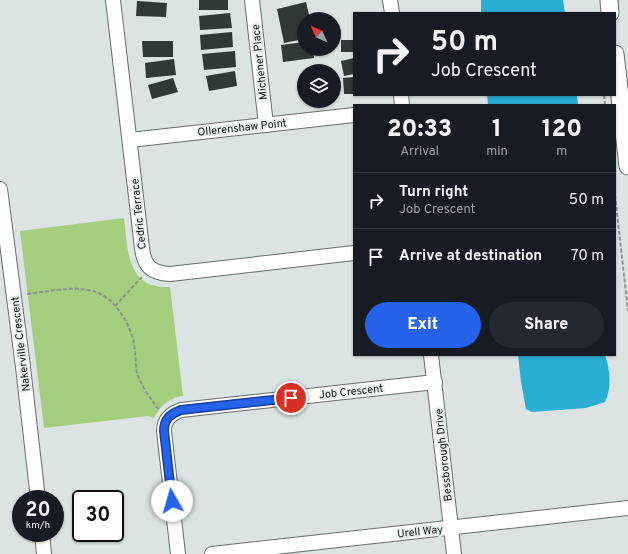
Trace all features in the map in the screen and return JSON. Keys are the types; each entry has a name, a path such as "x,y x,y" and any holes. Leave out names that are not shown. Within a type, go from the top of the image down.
{"main road":[{"path":"609,0 610,12"},
{"path":"616,63 628,166"}],"street":[{"name":"Cedric Terrace","path":"113,0 144,262 159,273 170,274 353,253"},
{"name":"Michener Place","path":"252,0 266,125"},
{"path":"390,0 392,12"},
{"name":"Ollerenshaw Point","path":"130,140 353,115"},
{"name":"Nakerville Crescent","path":"0,189 37,490"},
{"name":"Bessborough Drive","path":"431,356 454,554"},
{"name":"Job Crescent","path":"178,554 164,431 164,424 173,413 181,410 435,382"},
{"name":"Urell Way","path":"212,554 316,548 451,527 628,508"},
{"path":"43,542 44,554"}],"path":[{"path":"616,204 628,311"},
{"path":"115,306 142,277"},
{"path":"27,294 77,289 89,290 106,297 120,309 133,338 138,373 146,391 160,410"}],"green space":[{"path":"124,218 129,254 132,265 137,274 145,282 156,286 170,287 183,396 169,400 159,410 154,418 148,416 44,428 20,231"}],"water":[{"path":"481,0 563,0 565,12 481,12"},
{"path":"487,96 577,96 578,104 488,104"},
{"path":"518,356 605,356 610,378 609,391 605,402 586,408 532,412 526,409"}],"building":[{"path":"199,0 228,0 228,10 199,10"},
{"path":"137,1 167,3 166,17 136,16"},
{"path":"306,2 308,12 297,12 297,40 284,43 277,9"},
{"path":"230,13 232,28 200,30 199,16"},
{"path":"232,32 233,47 201,50 200,35"},
{"path":"341,40 353,40 353,52 341,52"},
{"path":"142,41 173,41 173,57 143,57"},
{"path":"297,43 297,56 314,56 314,58 283,62 281,45"},
{"path":"235,51 236,67 204,70 202,54"},
{"path":"353,58 353,74 344,76 341,61"},
{"path":"174,59 176,75 146,78 145,63"},
{"path":"235,71 237,86 209,91 206,76"},
{"path":"353,77 353,94 344,94 343,78"},
{"path":"173,78 178,92 152,99 148,85"}],"route":[{"path":"172,501 164,424 173,413 181,410 291,398"}]}
